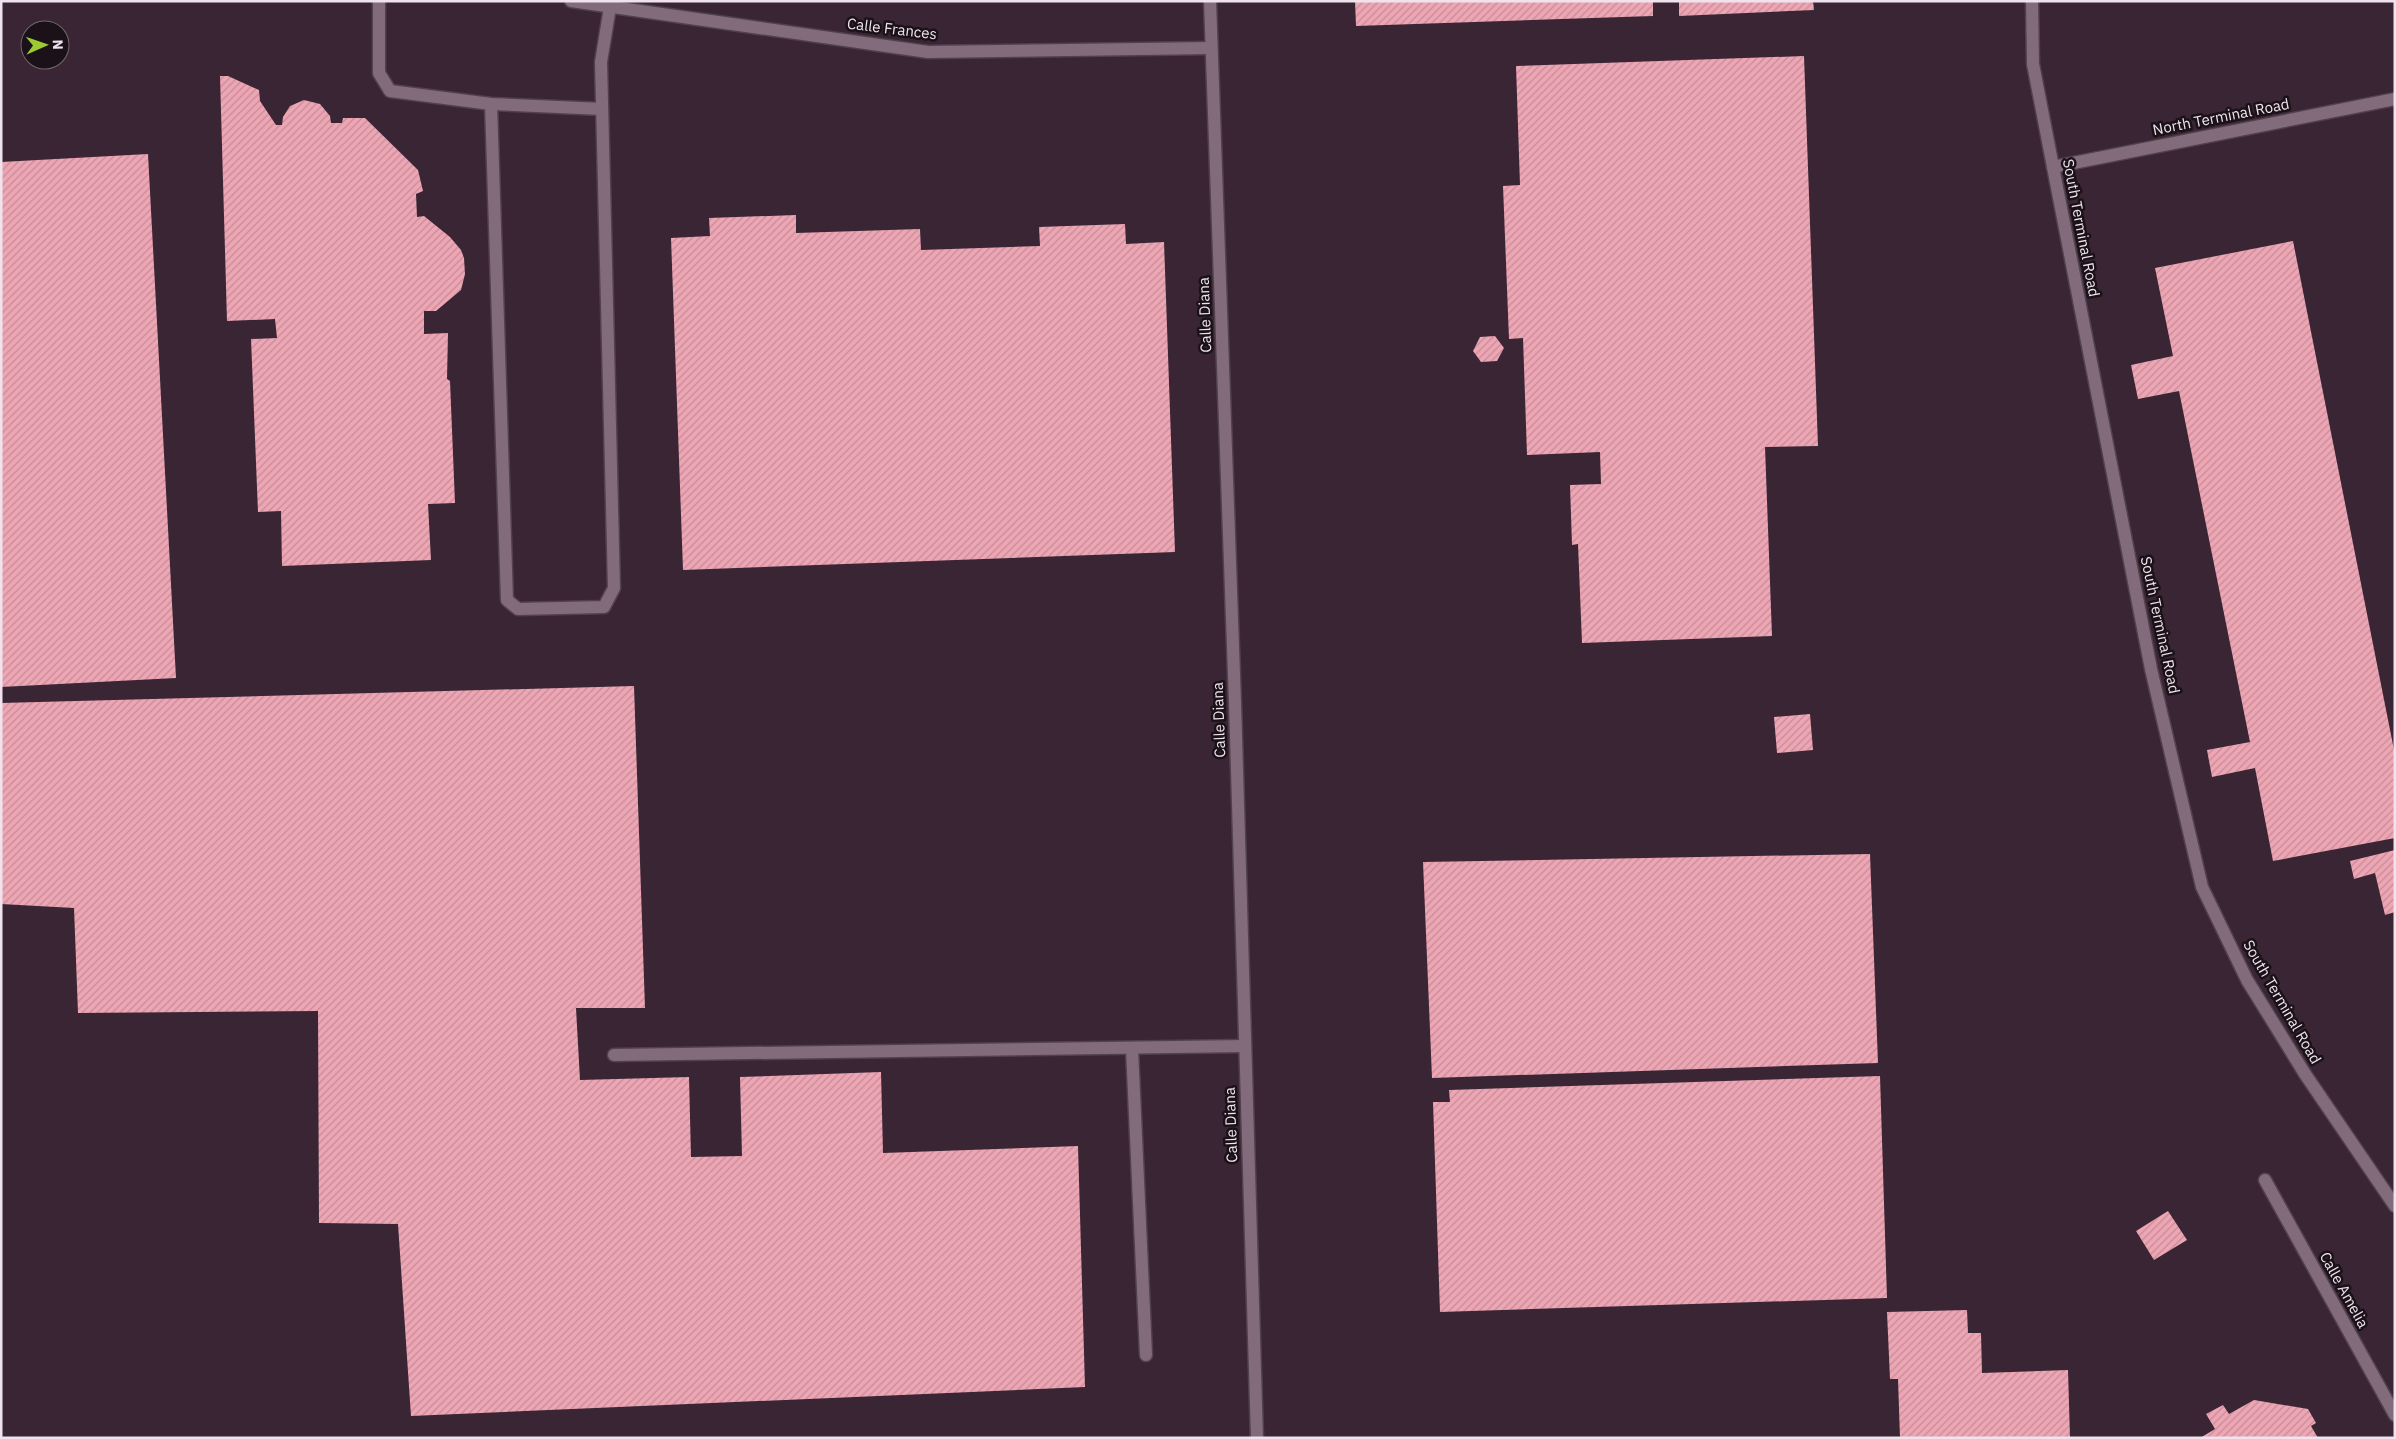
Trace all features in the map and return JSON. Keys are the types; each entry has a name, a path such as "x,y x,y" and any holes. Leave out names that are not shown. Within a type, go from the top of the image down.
{"street":[{"path":"379,1 379,73 390,90 491,104 602,109"},
{"name":"Calle Frances","path":"571,1 928,52 1211,48"},
{"name":"Calle Diana","path":"1210,1 1257,1438"},
{"name":"South Terminal Road","path":"2032,1 2033,64 2151,669 2202,887 2247,980 2305,1074 2395,1206"},
{"path":"491,104 507,600 518,609 604,607 614,588 601,62 610,7"},
{"name":"North Terminal Road","path":"2053,167 2395,99"},
{"path":"614,1055 1245,1046"},
{"path":"1132,1048 1146,1356"},
{"name":"Calle Amelia","path":"2265,1180 2395,1415"}],"building":[{"path":"1355,1 1653,1 1653,16 1356,26"},
{"path":"1679,1 1813,1 1814,10 1679,16"},
{"path":"1804,56 1818,446 1765,447 1772,636 1582,643 1578,544 1572,545 1570,485 1601,484 1600,452 1527,455 1523,338 1509,339 1503,186 1520,185 1516,66"},
{"path":"220,76 228,76 259,90 260,101 276,125 282,125 283,117 290,106 304,100 320,104 330,116 331,123 342,123 343,118 365,118 418,170 423,191 416,194 417,217 424,216 450,237 461,250 464,258 465,274 461,290 436,311 424,311 424,334 448,333 447,379 450,381 455,503 428,504 431,560 282,566 281,511 258,512 251,339 277,338 275,319 227,321"},
{"path":"148,154 176,678 1,687 1,162"},
{"path":"796,215 796,233 920,229 921,250 1040,246 1039,227 1125,224 1126,244 1164,242 1175,552 683,570 671,238 710,236 709,218"},
{"path":"2293,241 2395,755 2395,838 2273,861 2255,768 2212,777 2207,750 2250,742 2179,391 2138,399 2131,365 2173,356 2155,268"},
{"path":"1495,336 1504,348 1497,361 1481,362 1473,351 1480,337"},
{"path":"634,686 645,1008 576,1008 580,1080 689,1077 691,1157 742,1156 740,1077 881,1072 883,1153 1078,1146 1085,1387 411,1416 398,1224 319,1223 318,1011 78,1013 74,908 1,904 1,703"},
{"path":"1810,714 1813,750 1777,753 1774,717"},
{"path":"2395,850 2395,912 2385,915 2375,873 2354,879 2350,861"},
{"path":"1870,854 1878,1063 1432,1078 1423,862"},
{"path":"1880,1076 1887,1298 1440,1312 1433,1102 1450,1102 1449,1090"},
{"path":"2168,1211 2187,1240 2154,1260 2136,1231"},
{"path":"1967,1310 1968,1333 1981,1333 1982,1373 2068,1370 2070,1438 1900,1438 1898,1379 1890,1379 1887,1312"},
{"path":"2254,1400 2308,1409 2316,1423 2311,1426 2318,1438 2200,1438 2215,1429 2206,1414 2223,1405 2229,1414"}]}
